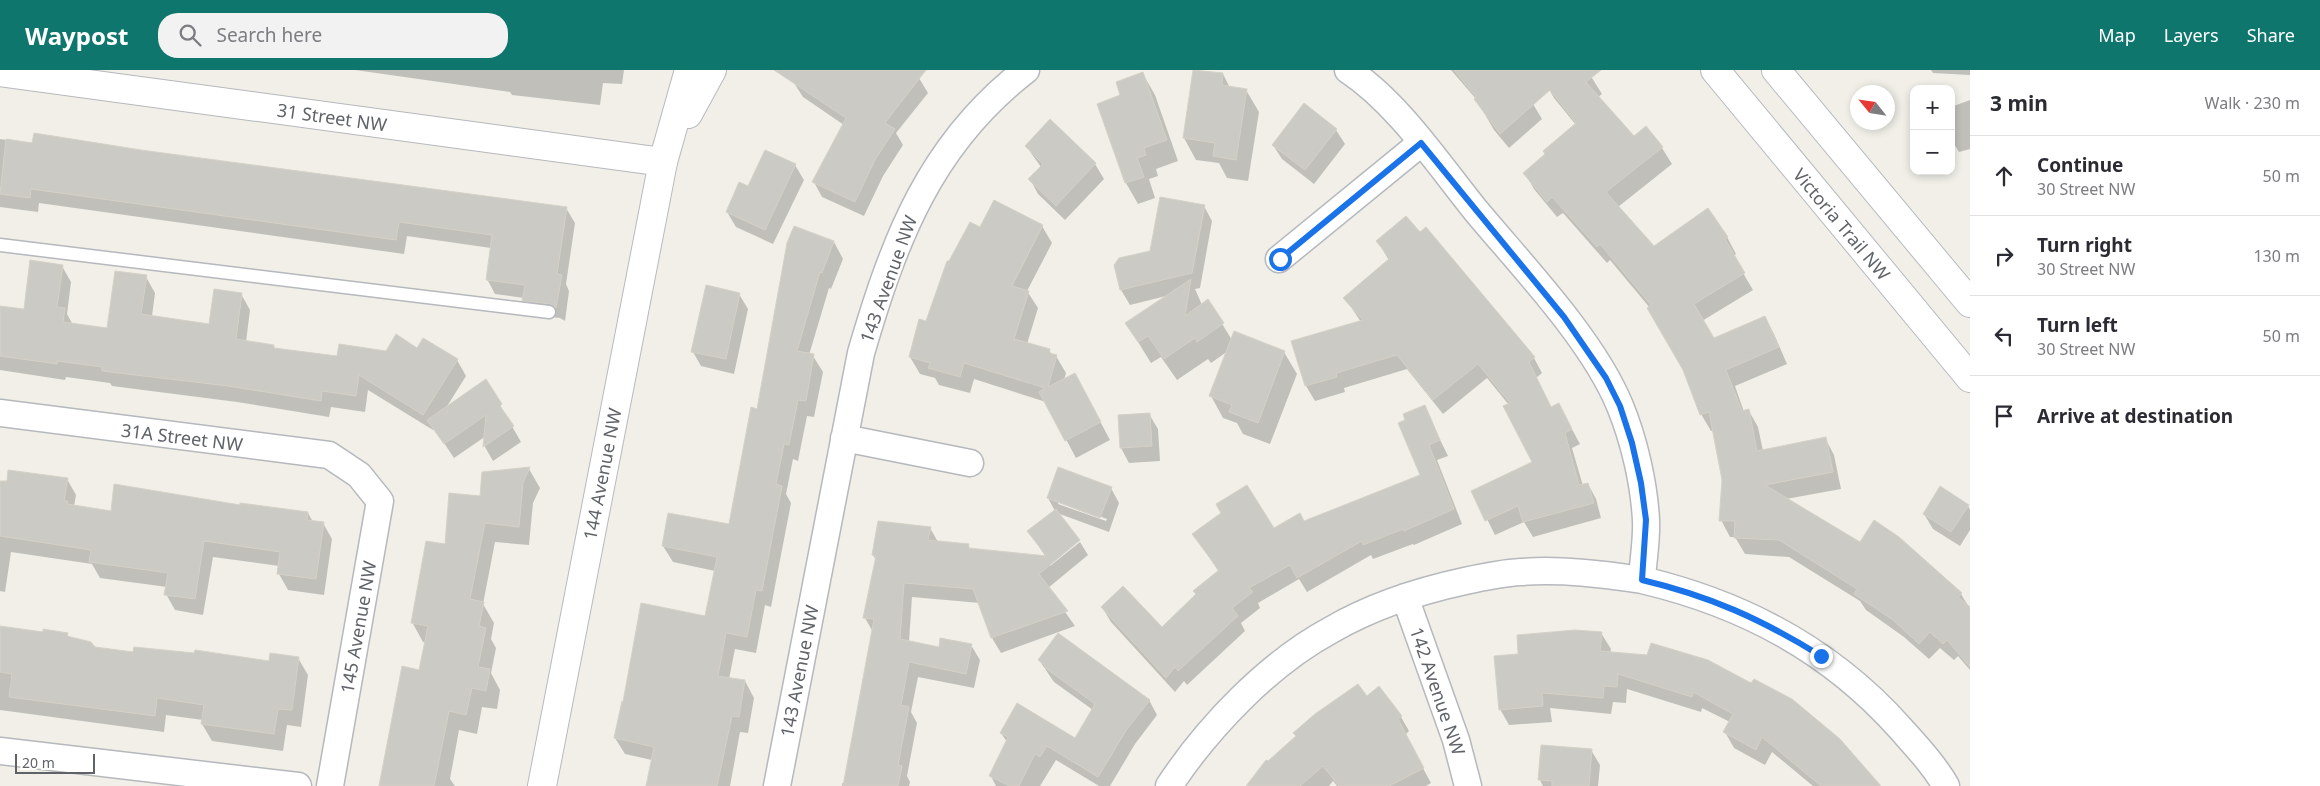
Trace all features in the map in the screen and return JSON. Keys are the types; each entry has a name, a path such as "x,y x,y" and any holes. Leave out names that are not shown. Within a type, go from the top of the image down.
{"main road":[{"name":"144 Avenue NW","path":"542,786 663,162 689,70"},
{"name":"144 Avenue NW","path":"663,162 712,70"},
{"name":"Victoria Trail NW","path":"1715,70 1970,378"},
{"path":"1776,70 1970,303"},
{"name":"31 Street NW","path":"0,72 663,162"}],"street":[{"name":"143 Avenue NW","path":"777,786 861,352 877,299 906,224 923,189 942,158 983,106 1026,70"},
{"path":"1348,70 1393,109 1564,317 1606,378 1623,415 1641,483 1646,520 1642,580"},
{"path":"1280,259 1421,143"},
{"name":"31A Street NW","path":"0,413 329,455 359,475"},
{"path":"844,438 970,463"},
{"name":"145 Avenue NW","path":"330,786 380,501 359,475"},
{"path":"1169,786 1229,711 1274,670 1331,630 1405,597 1441,586 1521,572 1583,574 1642,580 1697,594 1786,634 1821,656 1856,684 1887,713 1916,745 1946,786"},
{"name":"142 Avenue NW","path":"1405,597 1456,740 1468,786"},
{"path":"0,751 298,786"}],"lane":[{"path":"0,245 548,312"}],"building":[{"path":"774,70 926,70 885,123 895,129 875,160 855,202 812,182 846,118"},
{"path":"1193,70 1223,73 1222,85 1247,89 1236,160 1213,156 1215,143 1183,138"},
{"path":"1454,70 1601,70 1586,82 1634,136 1646,126 1663,147 1606,192 1654,246 1708,208 1728,237 1725,239 1745,273 1694,304 1714,338 1765,316 1779,347 1726,370 1742,411 1749,409 1757,451 1826,437 1833,472 1765,485 1860,542 1874,520 1899,537 1962,593 1958,597 1970,607 1970,667 1947,640 1943,644 1930,632 1919,644 1893,620 1854,594 1857,589 1779,540 1734,538 1735,521 1719,521 1722,480 1709,412 1700,415 1683,370 1647,308 1651,305 1600,244 1597,247 1552,197 1547,202 1523,173 1545,154 1543,151 1576,123 1550,90 1500,134 1474,99 1476,97"},
{"path":"1143,72 1167,140 1144,148 1146,155 1137,158 1144,177 1125,183 1097,104 1120,95 1116,82"},
{"path":"1304,103 1337,129 1305,170 1272,145"},
{"path":"1050,119 1096,163 1056,206 1028,179 1043,164 1025,146"},
{"path":"34,133 141,150 567,207 557,274 562,275 556,308 550,304 522,301 525,285 486,280 492,235 399,222 396,240 31,189 30,198 0,194 6,139 32,143"},
{"path":"765,150 796,164 765,230 726,212 739,182 748,186"},
{"path":"1160,197 1205,205 1192,273 1120,290 1114,265 1119,258 1150,251"},
{"path":"994,200 1043,225 1012,286 1029,291 1014,339 1050,349 1049,353 1057,355 1048,387 1075,373 1101,422 1065,441 1039,392 1045,388 964,363 960,377 928,368 930,363 909,357 919,319 926,321 947,261 949,261 970,222 980,227"},
{"path":"1406,216 1420,232 1426,227 1535,357 1529,362 1551,407 1559,403 1572,429 1565,433 1579,485 1588,483 1594,503 1523,522 1518,506 1485,521 1471,491 1532,462 1503,406 1510,403 1478,364 1433,400 1397,355 1336,373 1337,377 1305,386 1291,341 1363,320 1343,298 1390,258 1376,241"},
{"path":"794,226 834,241 822,273 820,272 797,351 814,354 806,401 798,400 789,445 784,444 776,484 782,486 762,591 756,590 747,637 726,633 718,676 745,680 739,717 732,716 717,786 646,786 654,747 614,738 623,702 641,603 705,616 717,557 662,546 668,513 729,524 751,407 757,409 787,243"},
{"path":"30,260 63,265 57,307 65,308 63,322 107,328 115,271 147,275 141,314 209,324 214,289 242,293 236,339 274,345 274,348 337,356 339,344 386,351 396,334 417,348 423,338 458,359 423,415 359,375 356,396 322,391 321,401 228,386 102,371 102,367 57,361 57,364 0,356 0,306 24,309"},
{"path":"1191,279 1185,316 1208,299 1224,323 1197,342 1195,338 1164,359 1148,336 1138,342 1125,323"},
{"path":"706,285 740,293 726,359 691,352"},
{"path":"1234,331 1285,351 1258,423 1229,412 1232,405 1209,396"},
{"path":"486,379 502,404 500,406 514,426 483,447 486,415 444,444 427,420"},
{"path":"1425,405 1440,440 1429,445 1454,509 1404,531 1403,529 1363,545 1362,541 1297,578 1290,565 1249,588 1253,592 1232,608 1238,616 1178,671 1175,667 1166,678 1101,607 1123,586 1162,627 1196,594 1193,591 1219,570 1192,534 1221,513 1216,504 1247,485 1274,528 1300,513 1304,521 1420,475 1398,423 1405,420 1403,414"},
{"path":"1150,413 1152,446 1120,448 1118,415"},
{"path":"530,467 523,483 519,527 485,523 470,599 484,602 479,626 486,628 478,667 490,669 486,691 472,688 466,715 449,711 434,786 379,786 402,666 419,670 428,626 411,623 426,541 445,544 449,493 480,496 482,472"},
{"path":"1058,467 1112,487 1100,518 1047,498"},
{"path":"8,470 68,478 64,501 68,501 67,504 111,511 114,484 240,505 240,503 308,512 307,520 324,522 316,579 277,574 280,552 204,541 195,599 164,595 168,573 89,562 91,550 0,536 0,481 7,481"},
{"path":"1940,486 1969,505 1951,532 1923,514"},
{"path":"1056,509 1080,540 1039,574 1068,611 991,638 973,589 904,583 900,639 939,647 940,638 972,644 966,674 909,662 901,705 909,707 898,765 902,766 898,786 843,786 874,619 863,618 876,556 872,555 878,521 931,527 928,540 969,544 968,548 1047,556 1027,531"},
{"path":"0,626 43,632 43,629 68,633 67,636 91,642 95,647 133,652 134,647 194,653 195,650 269,661 270,653 299,657 292,710 278,709 274,734 201,724 204,705 157,698 155,716 9,697 12,674 0,672"},
{"path":"1575,630 1602,632 1600,651 1647,655 1651,643 1708,660 1751,683 1754,679 1792,699 1840,739 1881,786 1821,786 1762,737 1756,750 1723,732 1733,714 1693,692 1692,697 1618,674 1617,687 1604,686 1603,698 1542,693 1543,706 1499,710 1494,656 1518,654 1517,635"},
{"path":"1058,633 1150,700 1127,729 1098,777 1047,746 1040,757 1035,754 1019,786 1010,786 989,776 1008,737 1000,733 1017,703 1075,738 1095,704 1044,667 1045,665 1038,660"},
{"path":"1358,684 1367,696 1379,686 1402,716 1398,719 1424,768 1389,786 1339,786 1323,766 1300,786 1246,786 1266,760 1268,761 1296,736 1293,733 1315,714"},
{"path":"1541,745 1592,749 1589,786 1552,786 1552,781 1538,780"}],"route":[{"path":"1280,259 1421,143 1564,317 1606,378 1620,406 1632,443 1641,483 1646,520 1642,580 1697,594 1722,604 1786,634 1821,656"}]}
